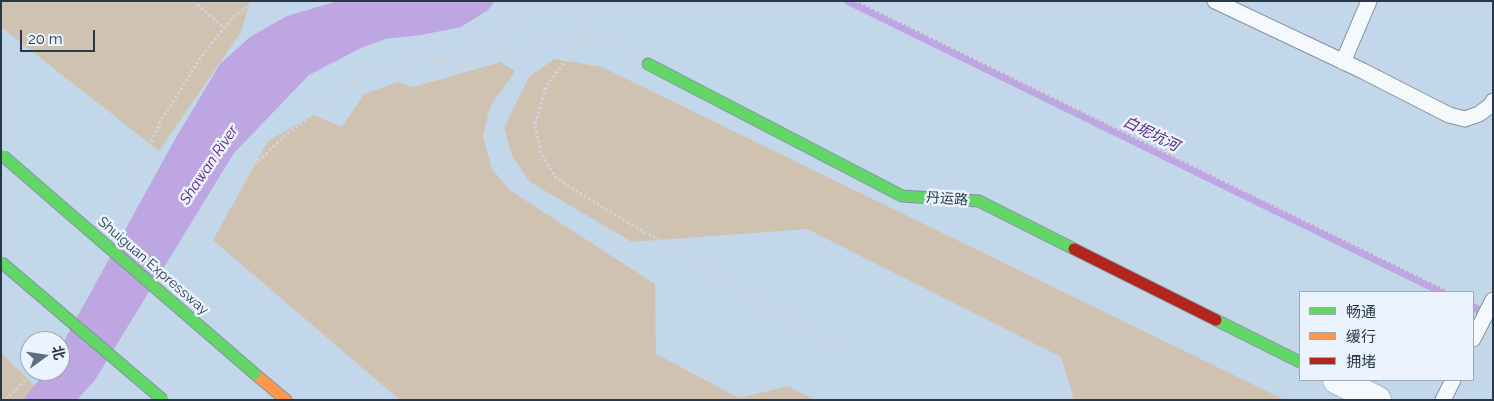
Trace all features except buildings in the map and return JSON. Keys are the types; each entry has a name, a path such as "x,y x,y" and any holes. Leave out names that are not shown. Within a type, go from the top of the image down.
{"main road":[{"name":"丹运路","path":"648,64 902,196 979,201 1299,361"},
{"name":"Shuiguan Expressway","path":"2,156 286,400"},
{"path":"1,262 163,400"}],"street":[{"path":"1339,381 1377,400"}],"lane":[{"path":"1215,1 1449,115 1465,119 1479,114 1491,105 1493,101"},
{"path":"1343,62 1370,1"},
{"path":"1474,338 1491,302"}],"path":[{"path":"194,1 224,28"},
{"path":"110,226 134,182 161,120 202,56 233,17 255,1"},
{"path":"168,275 205,216 233,185 288,133 342,92 388,66 449,58 487,43 507,28 527,1"},
{"path":"856,1 1450,291"},
{"path":"426,62 472,66 587,32 620,45 648,64"},
{"path":"587,32 546,87 535,124 541,153 556,178 842,351"},
{"path":"75,292 92,259"},
{"path":"126,342 147,309"},
{"path":"6,400 24,381"},
{"path":"100,400 108,383"}],"shaded area":[{"path":"1,1 250,1 241,32 159,151 1,27"},
{"path":"554,59 602,67 1285,400 1074,400 1061,357 807,229 632,242 530,182 512,156 504,128 529,77"},
{"path":"501,62 515,71 490,107 483,136 492,169 511,191 655,284 656,354 739,398 788,386 815,400 400,400 213,240 268,141 313,115 342,127 364,94 398,82 413,87"},
{"path":"1,353 20,371 20,381 30,381 50,400 1,400"}],"water":[{"name":"Shawan River","path":"338,1 495,1 488,10 461,27 421,35 385,39 361,48 309,75 234,153 95,380 77,400 23,400 38,381 70,381 69,331 174,141 220,64 250,37 287,16"}],"waterway":[{"name":"白坭坑河","path":"848,1 1440,291"},
{"name":"白坭坑河","path":"1474,308 1489,315"}],"traffic: fast":[{"path":"648,64 902,196 979,201 1074,249"},
{"path":"3,156 255,374"},
{"path":"1,262 163,400"},
{"path":"1216,320 1299,362"}],"traffic: slow":[{"path":"255,374 286,400"}],"traffic: jam":[{"path":"1074,249 1216,320"}]}
